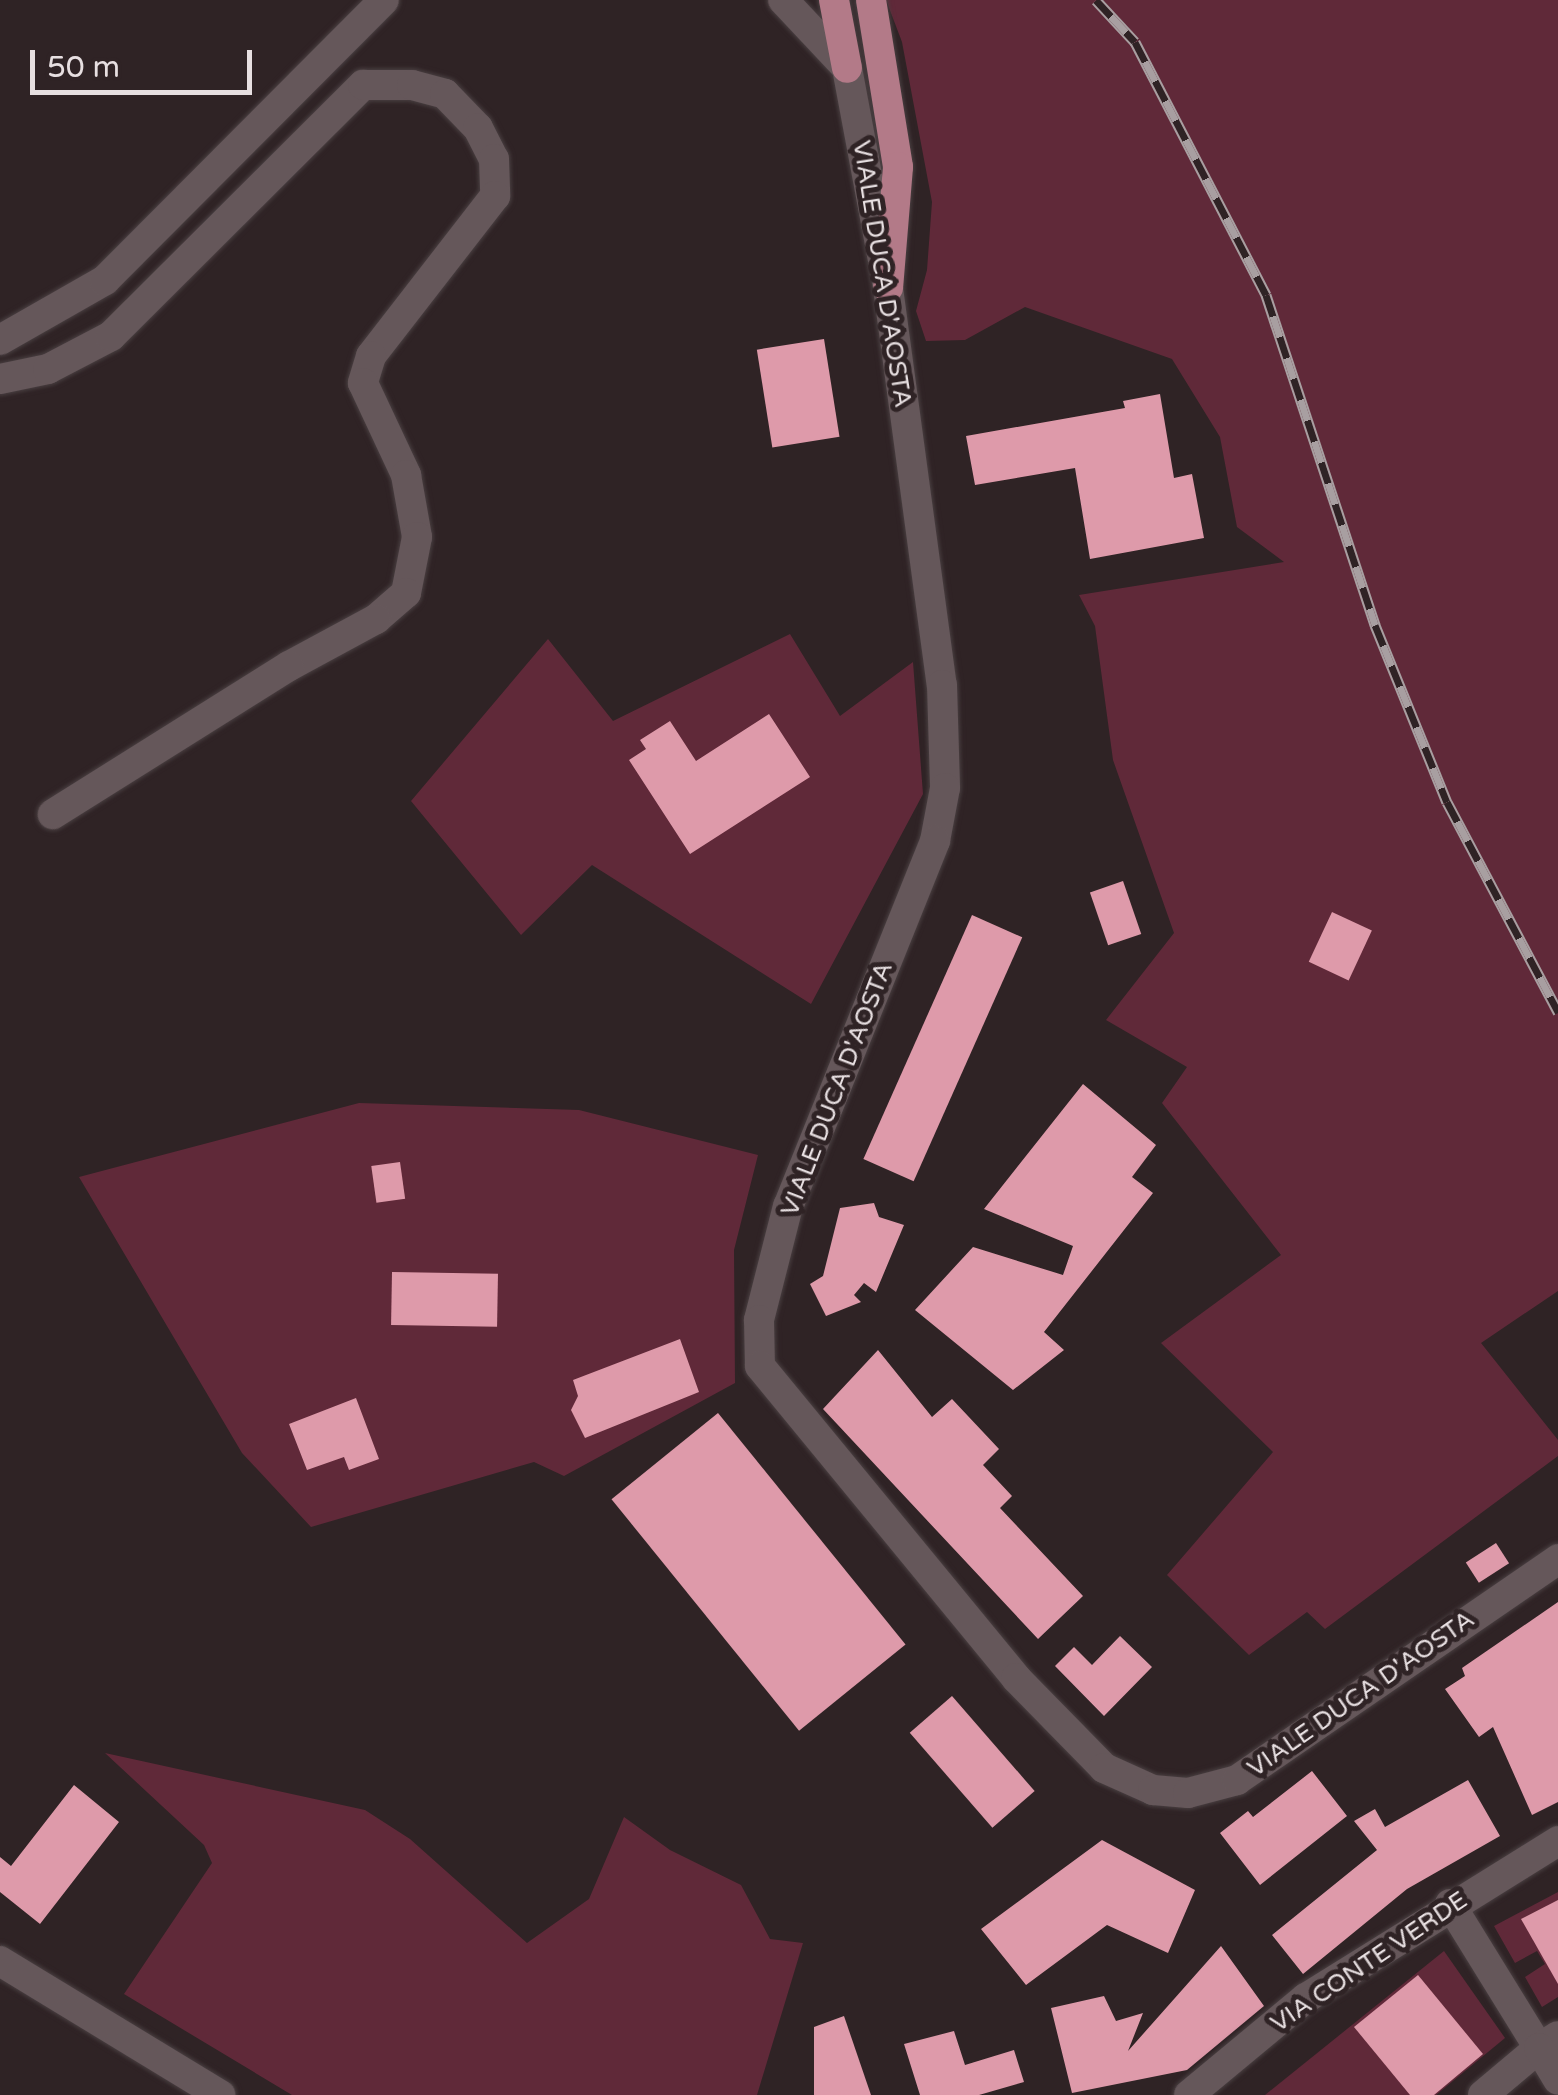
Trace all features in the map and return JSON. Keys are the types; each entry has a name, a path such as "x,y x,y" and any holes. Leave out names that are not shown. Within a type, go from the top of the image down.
{"main road":[{"path":"0,340 105,280 384,0"},
{"path":"784,0 847,68"},
{"path":"834,0 847,68"},
{"path":"871,0 898,167 888,288"},
{"name":"VIALE DUCA D'AOSTA","path":"847,68 888,288 942,685 945,788 935,841 788,1206 758,1320 760,1366 1016,1678 1104,1768 1153,1790 1188,1794 1237,1780 1558,1559"},
{"path":"0,379 48,370 111,336 363,85 412,85 445,94 478,128 494,159 495,196 371,356 363,383 406,475 416,537 406,593 376,619 289,666 53,814"},
{"name":"VIA CONTE VERDE","path":"1189,2095 1306,1998 1450,1904 1558,1841"},
{"path":"1450,1904 1549,2042 1558,2080"},
{"path":"9,1977 220,2095"},
{"path":"1483,2095 1549,2042"}],"shaded area":[{"path":"886,0 1558,0 1558,1291 1481,1343 1558,1440 1558,1456 1325,1629 1307,1612 1249,1655 1167,1575 1273,1452 1161,1343 1281,1255 1162,1103 1187,1067 1106,1020 1174,933 1113,760 1095,626 1079,595 1284,562 1237,527 1220,437 1172,359 1025,307 965,340 926,341 916,311 927,270 932,202 902,42"},
{"path":"790,634 840,716 913,662 923,794 811,1004 592,865 521,935 411,801 548,639 613,721"},
{"path":"359,1103 579,1110 758,1155 734,1250 735,1383 564,1476 534,1462 311,1527 242,1453 79,1177"},
{"path":"105,1753 365,1810 410,1839 527,1943 589,1899 624,1817 670,1850 741,1885 770,1939 803,1943 757,2095 292,2095 124,1994 212,1863 204,1845"},
{"path":"1558,1892 1558,1997 1542,2007 1525,1977 1545,1964 1537,1951 1515,1963 1494,1926"},
{"path":"1444,1951 1505,2038 1436,2095 1265,2095"}],"building":[{"path":"824,339 839,437 772,447 757,350"},
{"path":"1160,394 1174,478 1192,474 1204,538 1090,559 1075,468 975,485 966,436 1125,408 1123,401"},
{"path":"769,714 810,777 690,854 629,760 646,749 640,740 670,721 696,761"},
{"path":"1123,881 1141,934 1108,945 1090,892"},
{"path":"1332,912 1372,931 1349,980 1309,962"},
{"path":"972,915 1022,937 914,1181 863,1159"},
{"path":"1083,1084 1156,1145 1132,1177 1153,1193 1044,1332 1064,1350 1013,1390 915,1310 973,1247 1063,1275 1073,1246 984,1209"},
{"path":"400,1162 405,1199 376,1203 371,1166"},
{"path":"874,1203 879,1217 904,1225 876,1292 864,1283 854,1295 861,1302 826,1316 810,1284 823,1276 840,1208"},
{"path":"392,1272 498,1274 497,1327 391,1325"},
{"path":"680,1339 699,1392 585,1438 571,1410 578,1396 573,1380"},
{"path":"878,1350 932,1417 952,1399 999,1449 983,1465 1012,1496 1000,1508 1083,1596 1038,1639 823,1409"},
{"path":"356,1398 379,1459 349,1470 344,1457 307,1470 289,1424"},
{"path":"718,1413 906,1645 799,1731 612,1499"},
{"path":"1496,1543 1509,1563 1479,1583 1466,1563"},
{"path":"1558,1602 1558,1802 1532,1815 1493,1727 1479,1737 1445,1689 1465,1676 1462,1668"},
{"path":"1120,1636 1152,1667 1104,1716 1055,1666 1074,1647 1092,1665"},
{"path":"952,1696 1035,1791 992,1828 910,1733"},
{"path":"1312,1771 1347,1816 1260,1885 1220,1833 1248,1811 1253,1817"},
{"path":"1468,1780 1500,1836 1407,1889 1303,1974 1272,1935 1377,1850 1354,1821 1375,1809 1385,1827"},
{"path":"74,1785 119,1822 40,1924 0,1892 0,1857 11,1866"},
{"path":"1102,1840 1195,1890 1168,1953 1107,1925 1026,1985 981,1929"},
{"path":"1558,1900 1558,1984 1521,1919"},
{"path":"1221,1946 1264,2006 1187,2070 1072,2093 1051,2008 1104,1996 1116,2021 1143,2013 1128,2051"},
{"path":"1418,1975 1483,2054 1434,2095 1410,2095 1354,2027"},
{"path":"844,2016 871,2095 814,2095 814,2027"},
{"path":"954,2031 965,2065 1014,2050 1024,2082 979,2095 920,2095 904,2044"}],"railway":[{"path":"1096,0 1135,42 1266,295 1375,625 1447,802 1558,1012"}]}
